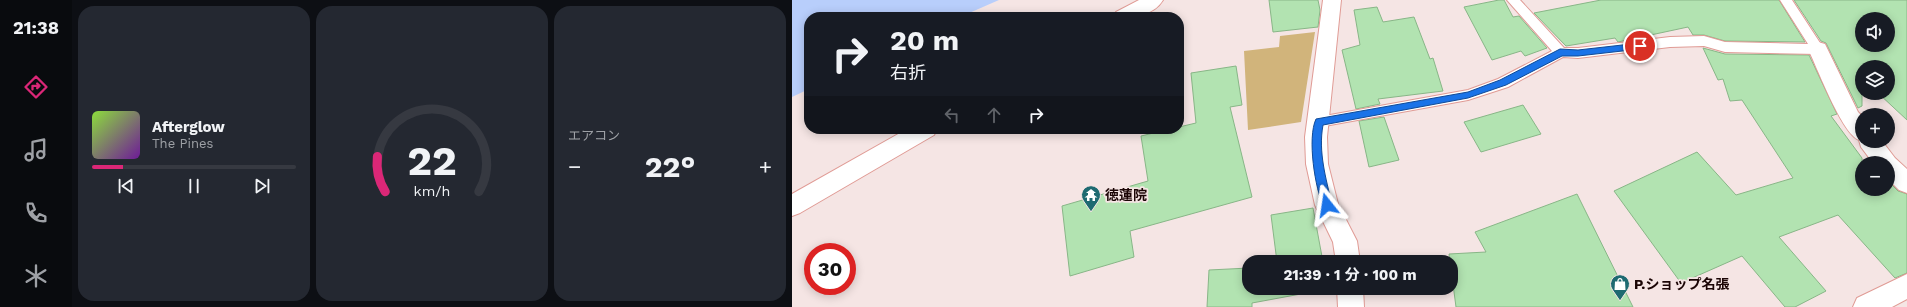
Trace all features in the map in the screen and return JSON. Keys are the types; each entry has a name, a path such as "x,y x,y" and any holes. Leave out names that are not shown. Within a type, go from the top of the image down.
{"street":[{"path":"1132,12 1154,0"},
{"path":"1332,0 1319,122 1316,137 1321,185 1327,205 1345,241 1347,255"},
{"path":"1818,49 1850,117 1855,123"},
{"path":"792,206 917,134"},
{"path":"1874,148 1881,156"},
{"path":"1895,172 1907,183"},
{"path":"1866,307 1907,286"},
{"path":"1351,295 1352,307"}],"lane":[{"path":"1513,0 1560,52"},
{"path":"1786,0 1818,49"},
{"path":"1319,122 1468,95 1503,82 1560,52 1578,53 1670,42 1704,40 1724,47 1818,49"}],"shaded area":[{"path":"1315,32 1301,122 1248,130 1244,51 1279,47 1280,36"}],"water":[{"path":"792,0 999,0 971,12 804,12 804,91 792,97"}],"building":[{"path":"1269,0 1318,0 1320,10 1318,27 1273,32"},
{"path":"1504,0 1513,17 1519,16 1547,48 1525,56 1521,51 1492,60 1464,7"},
{"path":"1601,0 1779,0 1805,42 1725,41 1704,35 1693,35 1688,27 1618,42 1615,38 1566,46 1534,13"},
{"path":"1794,0 1907,0 1907,120 1886,100 1895,100 1895,60 1855,60 1855,100 1862,100 1862,106 1858,108 1826,43 1821,41"},
{"path":"1377,7 1383,22 1414,17 1430,59 1433,58 1443,91 1378,99 1380,104 1356,109 1342,50 1360,45 1354,10"},
{"path":"1703,48 1725,54 1809,55 1837,114 1831,116 1861,156 1855,156 1855,196 1895,196 1895,188 1898,191 1907,194 1907,273 1895,278 1838,215 1779,237 1826,291 1795,307 1785,307 1742,256 1681,283 1614,191 1697,152 1736,195 1793,178 1742,100 1730,101 1723,79 1718,80"},
{"path":"1236,66 1242,105 1230,107 1252,197 1130,231 1134,257 1070,276 1062,206 1148,181 1141,136 1149,134 1184,134 1184,126 1196,123 1191,73"},
{"path":"1523,105 1541,134 1481,152 1464,122"},
{"path":"1384,117 1399,160 1369,167 1359,121"},
{"path":"1577,194 1633,307 1456,307 1454,295 1458,295 1458,255 1449,254 1486,252 1475,232"},
{"path":"1313,208 1322,255 1276,255 1271,215"},
{"path":"1242,268 1242,295 1295,295 1252,303 1252,307 1207,307 1209,270"}],"place":[{"name":"徳蓮院","path":"1091,212"},
{"name":"P.ショップ名張","path":"1620,301"}],"route":[{"path":"1327,205 1321,185 1318,164 1316,137 1319,122 1468,95 1503,82 1535,67 1560,52 1578,53 1640,46"}]}
